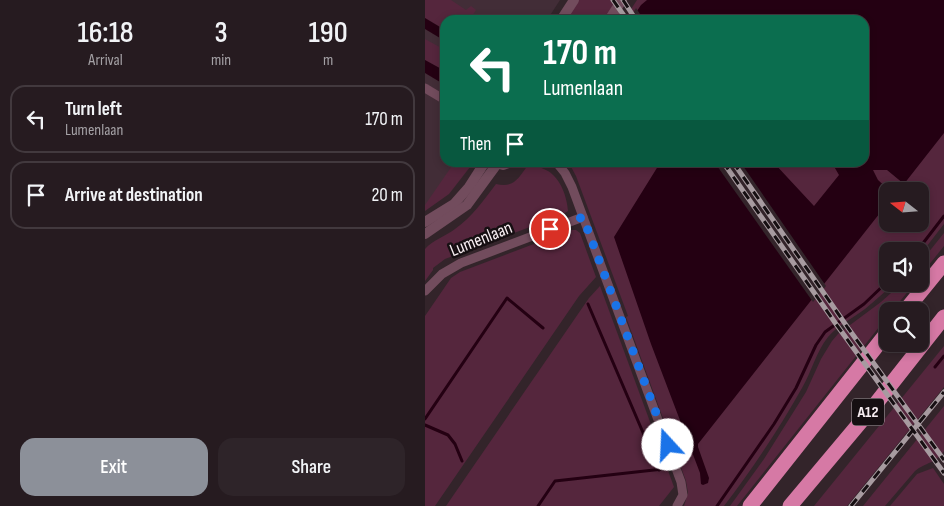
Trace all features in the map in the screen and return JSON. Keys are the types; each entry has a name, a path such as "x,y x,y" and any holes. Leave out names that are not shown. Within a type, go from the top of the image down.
{"highway":[{"path":"912,302 944,263"},
{"name":"A12","path":"790,506 874,406 944,317"},
{"name":"A12","path":"750,506 879,343"}],"street":[{"path":"564,15 574,0"},
{"path":"612,15 622,0"},
{"path":"425,88 440,97"},
{"path":"425,222 454,204 469,187 482,167"},
{"path":"425,234 467,205 492,167"},
{"path":"560,167 569,180 681,482 683,495 677,506"},
{"name":"Lumenlaan","path":"425,291 442,274 461,263 583,217"}],"shaded area":[{"path":"425,0 560,0 550,15 440,15 440,167 454,167 425,207"},
{"path":"425,0 451,0 466,10 471,6 476,10 473,15 440,15 440,27 425,18"},
{"path":"576,0 619,0 609,15 566,15"},
{"path":"637,0 944,0 944,224 929,243 879,242 879,292 885,292 828,337 784,418 724,506 684,506 688,493 686,481 626,317 628,316 571,167 869,167 869,15 627,15"},
{"path":"647,0 944,0 944,133 906,182 902,182 887,170 873,170 880,182 879,214 698,444 709,478 708,483 703,485 701,484 700,473 651,344 614,237 658,167 778,167 814,206 839,175 834,167 869,167 869,15 634,15"},
{"path":"425,18 440,27 440,38 425,29"},
{"path":"425,39 440,47 440,68 425,60"},
{"path":"425,60 440,68 440,82 425,73"},
{"path":"451,167 470,167 449,194 425,211 425,205"},
{"path":"527,167 538,167 553,174 565,194 568,211 562,215 445,259 433,268 425,281 425,249 467,219 496,184 508,185 519,178"},
{"path":"571,230 576,230 580,233 596,277 579,296 435,506 425,506 425,316 451,278 460,272"},
{"path":"944,233 944,246 929,265 929,252"},
{"path":"600,286 674,487 659,506 446,506 589,298"},
{"path":"892,292 907,292 899,302 881,302"},
{"path":"879,303 879,327 737,506 730,506 764,459 806,392 821,359 838,334"},
{"path":"944,346 944,387 847,506 814,506"},
{"path":"944,406 944,451 941,455 915,471 885,506 863,506"},
{"path":"933,468 944,484 944,506 890,506 917,474"}],"pier":[{"path":"636,8 641,15 632,15"},
{"path":"718,167 744,167 826,286 813,302"}],"waterway":[{"path":"924,242 944,216"},
{"path":"717,506 774,424 796,388 816,345 825,332 864,304 879,290"},
{"path":"425,419 507,298 543,328"},
{"path":"588,304 659,470"},
{"path":"935,367 944,356"},
{"path":"425,425 448,435 455,444 462,461"},
{"path":"538,506 555,481 663,469"}],"railway":[{"path":"613,0 624,15"},
{"path":"623,0 633,15"},
{"path":"726,167 836,324 944,473"},
{"path":"736,167 848,328 944,460"},
{"path":"851,506 944,392"}],"route":[{"path":"550,229 583,217 668,445"}]}
